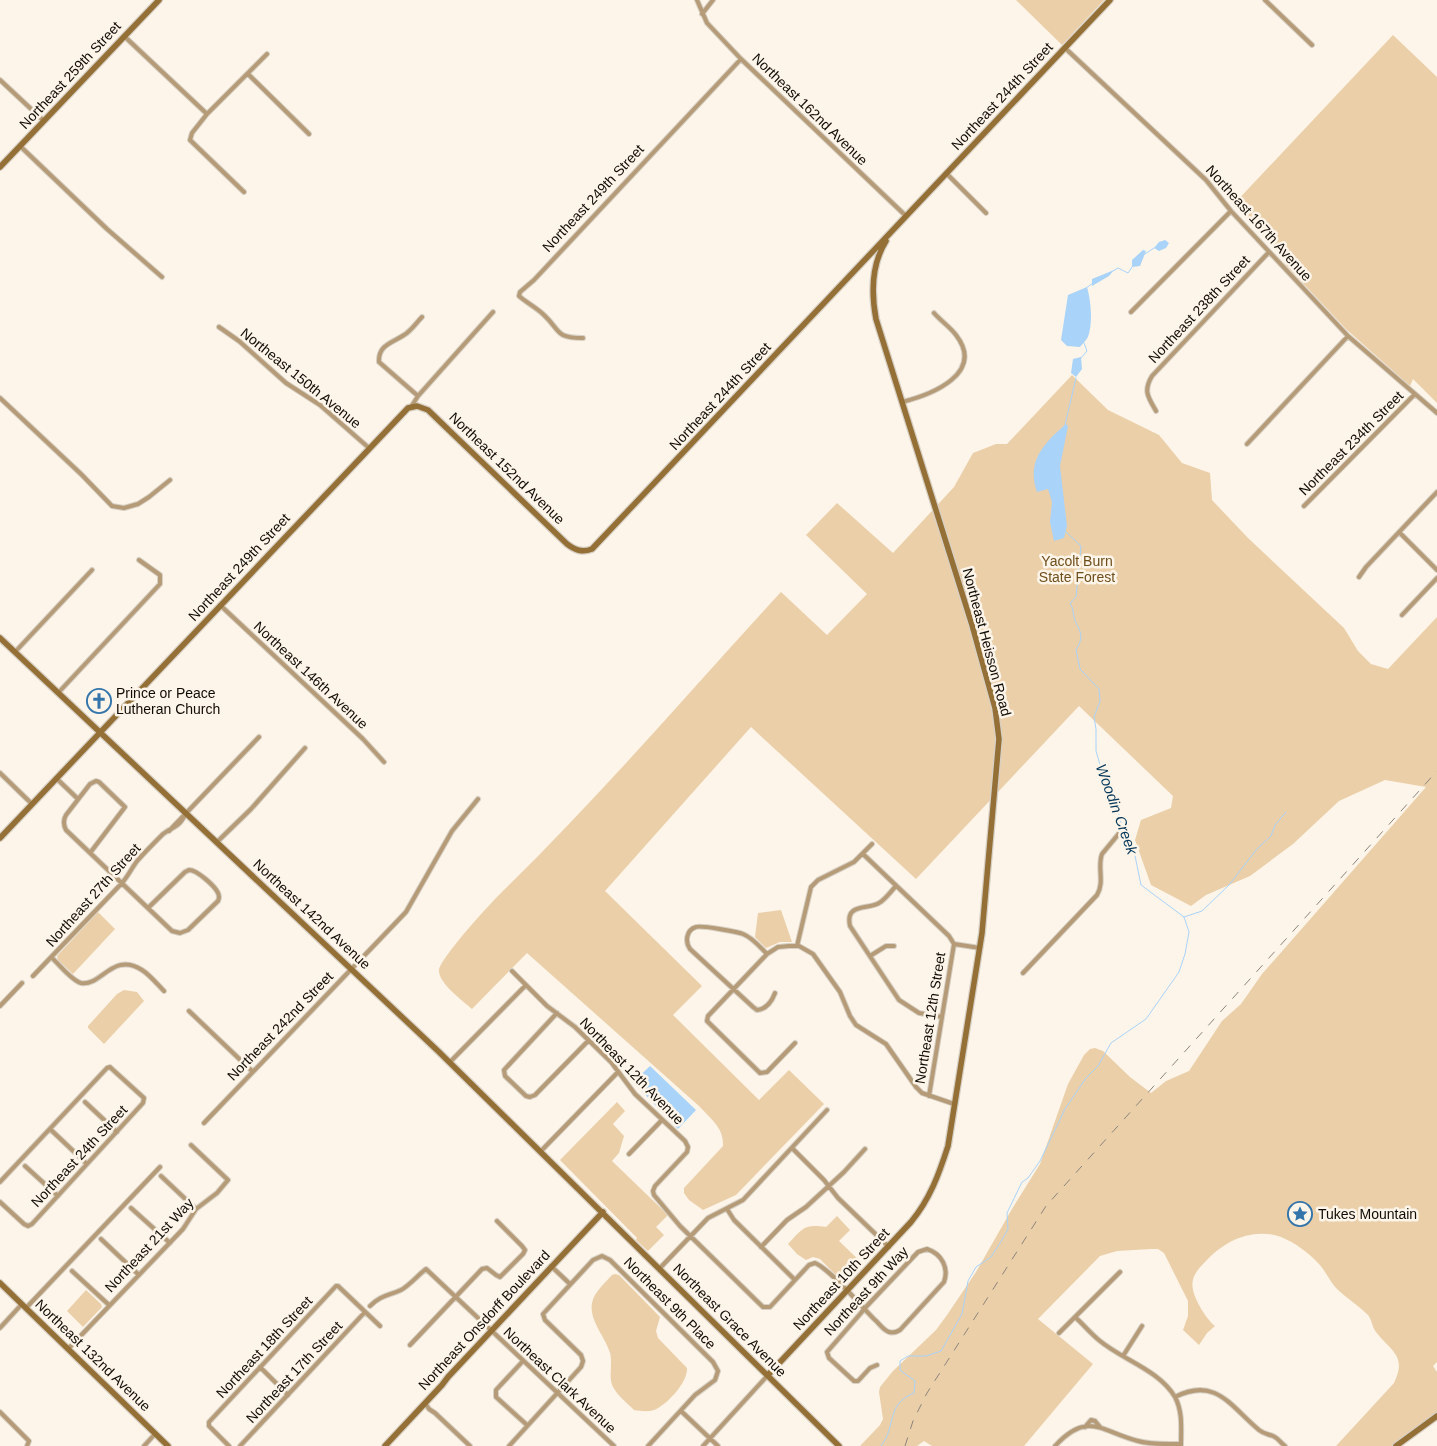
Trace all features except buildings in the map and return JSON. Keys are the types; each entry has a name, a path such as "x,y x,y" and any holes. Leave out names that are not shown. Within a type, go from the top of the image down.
{"street":[{"name":"Northeast 259th Street","path":"0,168 159,0"},
{"name":"Northeast 162nd Avenue","path":"696,0 707,23 741,59 906,216"},
{"path":"702,14 713,0"},
{"name":"Northeast 244th Street","path":"584,551 592,549 598,543 1110,0"},
{"path":"1265,0 1312,45"},
{"path":"124,36 207,114"},
{"name":"Northeast 167th Avenue","path":"1065,48 1206,180 1231,211 1348,336 1437,413"},
{"path":"244,192 190,140 192,133 207,114 267,54"},
{"name":"Northeast 249th Street","path":"583,338 565,336 558,333 544,315 519,296 520,292 534,280 741,59"},
{"path":"248,74 309,134"},
{"path":"0,80 44,121"},
{"path":"20,146 107,229 162,277"},
{"path":"946,173 986,213"},
{"path":"1131,312 1231,211"},
{"name":"Northeast Heisson Road","path":"892,231 876,265 872,289 876,320 972,625 995,708 998,739 980,948 954,1104"},
{"name":"Northeast 238th Street","path":"1156,411 1146,388 1152,376 1269,252"},
{"path":"859,266 866,263 876,265"},
{"name":"Northeast 249th Street","path":"0,838 398,417 411,407 418,396 494,312"},
{"path":"902,402 920,397 952,381 962,367 964,355 957,338 934,313"},
{"path":"418,396 379,362 378,355 384,345 406,334 422,318"},
{"name":"Northeast 150th Avenue","path":"219,327 286,383 320,405 369,448"},
{"path":"1247,444 1348,336"},
{"name":"Northeast 234th Street","path":"1304,506 1414,395"},
{"path":"0,398 74,467 112,506 124,508 138,504 170,480"},
{"name":"Northeast 152nd Avenue","path":"411,407 417,406 428,410 567,544 584,551"},
{"path":"1359,577 1366,567 1437,492"},
{"path":"1399,532 1437,570"},
{"path":"58,693 160,584 160,575 139,560"},
{"path":"15,652 92,570"},
{"path":"1402,615 1437,578"},
{"name":"Northeast 146th Avenue","path":"220,606 363,739 384,762"},
{"name":"Northeast 142nd Avenue","path":"0,638 450,1062 603,1212"},
{"name":"Northeast 27th Street","path":"33,976 131,873 138,861 163,834 169,831 259,737"},
{"path":"217,842 251,809 306,748"},
{"path":"0,773 32,804"},
{"path":"56,778 78,799"},
{"path":"90,853 123,811 124,807 124,804 100,782 94,781 64,817 66,830 90,853 122,882 148,908 172,930 180,933 188,930 218,902 219,896 197,872 192,870 185,872 148,908"},
{"name":"Northeast 242nd Street","path":"204,1123 406,912 452,830 478,799"},
{"path":"1023,972 1097,895 1101,885 1100,858 1126,825"},
{"path":"797,946 812,887 818,880 854,862 872,844"},
{"path":"863,854 949,936 954,944 980,948"},
{"path":"896,886 880,903 861,907 852,913 850,924 898,1000 919,1013 942,1017"},
{"path":"767,954 742,933 700,926 690,930 686,939 690,949 757,1010 767,1006 775,993"},
{"name":"Northeast 12th Street","path":"929,1096 954,944"},
{"path":"795,1043 767,1072 762,1074 706,1021 708,1016 767,954 778,947 797,946 808,950 817,958 840,992 854,1022 886,1044 919,1090 929,1096 954,1104"},
{"path":"870,956 886,946 894,946"},
{"path":"52,958 73,978 82,983 92,982 113,967 123,965 133,966 142,970 164,991"},
{"name":"Northeast 12th Avenue","path":"512,971 542,1001 589,1040 636,1094 685,1141 688,1148 686,1153 655,1186 653,1191 654,1195 677,1223 691,1237"},
{"path":"0,1006 22,983"},
{"path":"450,1062 526,985"},
{"path":"189,1011 252,1072"},
{"path":"557,1013 506,1066 504,1071 505,1076 526,1096 535,1095 589,1040"},
{"name":"Northeast 24th Street","path":"0,1202 28,1226 32,1224 143,1103 144,1098 110,1067 104,1071 50,1129"},
{"path":"541,1152 618,1072"},
{"path":"85,1102 116,1132"},
{"name":"Northeast 10th Street","path":"703,1446 889,1247 921,1210 930,1196 948,1146 954,1104"},
{"path":"660,1268 712,1216 743,1200 827,1110"},
{"path":"629,1154 662,1120"},
{"path":"0,1182 50,1129 88,1164"},
{"name":"Northeast 21st Way","path":"68,1349 170,1244 196,1209 217,1193 228,1180 191,1145"},
{"path":"792,1148 810,1165 838,1198 889,1247"},
{"path":"761,1247 787,1220 806,1207 848,1168 865,1149"},
{"path":"26,1166 58,1196"},
{"path":"0,1328 160,1168"},
{"path":"161,1176 196,1209"},
{"path":"131,1208 170,1244"},
{"path":"727,1209 734,1220 795,1280"},
{"name":"Northeast Onsdorff Boulevard","path":"385,1446 427,1405 491,1331 603,1212"},
{"name":"Northeast Grace Avenue","path":"603,1212 839,1446"},
{"path":"410,1345 482,1269 485,1268 496,1276 500,1276 523,1254 525,1250 522,1246 497,1221"},
{"path":"691,1237 762,1306 767,1308 772,1306 809,1265 815,1263 864,1309"},
{"path":"101,1239 139,1275"},
{"name":"Northeast 9th Way","path":"864,1309 885,1330 893,1332 900,1330 940,1287 945,1279 946,1270 943,1261 934,1252 924,1249 918,1252 864,1309 827,1352 829,1358 854,1382 858,1381 870,1368 877,1365"},
{"name":"Northeast 9th Place","path":"570,1284 595,1259 602,1256 610,1260 710,1358 718,1371 715,1380 695,1395 681,1411"},
{"path":"508,1446 579,1370 583,1361 579,1353 543,1316 544,1312 570,1284 551,1266"},
{"name":"Northeast Clark Avenue","path":"370,1306 378,1298 403,1289 426,1269 614,1446"},
{"path":"72,1271 109,1305"},
{"path":"1060,1333 1120,1272"},
{"name":"Northeast 132nd Avenue","path":"0,1283 168,1446"},
{"name":"Northeast 18th Street","path":"229,1446 208,1424 337,1285 365,1312"},
{"path":"365,1312 380,1326"},
{"name":"Northeast 17th Street","path":"240,1446 365,1312"},
{"path":"1055,1446 1067,1434 1085,1427 1100,1427 1141,1442 1181,1445 1181,1419 1175,1397 1160,1380 1100,1341 1075,1316"},
{"path":"1123,1356 1142,1326"},
{"path":"523,1361 495,1393 527,1425"},
{"path":"260,1367 288,1395"},
{"path":"1175,1397 1188,1391 1196,1390 1208,1390 1219,1394 1228,1400 1260,1431 1274,1436 1285,1446"},
{"path":"427,1405 435,1410 470,1446"},
{"path":"648,1446 681,1411 718,1446"},
{"path":"0,1412 29,1441 27,1446"},
{"path":"1396,1446 1437,1416"},
{"path":"144,1446 155,1434"}],"green space":[{"path":"1016,0 1104,0 1062,45"},
{"path":"1393,35 1437,77 1437,403 1413,379 1410,386 1346,329 1284,263 1290,261 1233,205"},
{"name":"Yacolt Burn State Forest","path":"1072,375 1108,410 1159,435 1182,463 1210,473 1212,500 1248,538 1344,628 1358,651 1371,664 1388,669 1437,617 1437,1362 1433,1366 1437,1372 1437,1413 1392,1446 1336,1446 1394,1383 1399,1366 1396,1355 1376,1332 1368,1315 1336,1288 1310,1255 1281,1237 1260,1234 1240,1238 1221,1247 1204,1263 1195,1275 1192,1285 1193,1291 1203,1311 1215,1326 1207,1333 1199,1345 1183,1330 1188,1316 1188,1301 1164,1253 1158,1249 1151,1249 1117,1251 1100,1256 1038,1319 1093,1364 1024,1446 932,1446 924,1441 917,1446 860,1446 880,1425 883,1419 880,1387 893,1371 936,1330 947,1315 976,1272 1040,1164 1068,1084 1084,1055 1090,1049 1095,1048 1103,1051 1130,1077 1151,1093 1166,1081 1189,1071 1222,1021 1241,1004 1262,974 1426,787 1385,780 1339,801 1293,844 1250,876 1206,895 1191,906 1151,885 1135,840 1141,820 1171,808 1173,796 1079,706 916,879 751,727 605,891 702,986 673,1015 759,1100 789,1070 824,1104 736,1195 703,1210 689,1200 684,1193 684,1188 723,1146 723,1140 719,1129 699,1106 527,953 472,1009 447,986 440,975 439,970 442,963 480,915 577,816 781,592 827,635 867,594 806,535 837,503 893,553 954,487 973,453 996,444 1007,444"},
{"path":"781,910 792,942 780,942 766,948 755,937 758,913"},
{"path":"98,912 115,929 73,974 58,960 57,956"},
{"path":"124,990 137,992 144,1001 104,1044 88,1026 117,994"},
{"path":"617,1102 625,1111 613,1124 624,1136 619,1153 612,1161 668,1215 656,1227 664,1235 648,1251 560,1160"},
{"path":"837,1216 850,1230 839,1241 863,1264 848,1280 842,1281 820,1259 813,1257 806,1260 788,1244 804,1228 813,1226 826,1227"},
{"path":"615,1274 619,1275 660,1317 656,1331 658,1338 687,1368 684,1380 676,1392 665,1403 654,1410 634,1410 613,1387 610,1353 595,1322 592,1303 597,1291"},
{"path":"86,1290 102,1307 83,1327 67,1311"}],"water":[{"path":"1165,240 1169,243 1166,248 1159,251 1154,248 1159,242"},
{"path":"1143,250 1146,251 1140,266 1132,267 1132,260"},
{"path":"1114,270 1109,276 1092,286 1092,279"},
{"path":"1087,287 1091,312 1091,325 1088,337 1080,347 1067,346 1061,340 1068,295"},
{"path":"1081,357 1082,369 1076,377 1071,373 1073,359"},
{"path":"1066,424 1068,426 1060,466 1067,526 1064,538 1054,541 1050,522 1052,502 1048,489 1037,492 1034,471 1039,454 1044,446"},
{"path":"650,1066 696,1110 678,1129 633,1082"}],"waterway":[{"name":"Woodin Creek","path":"1145,254 1154,248"},
{"name":"Woodin Creek","path":"1113,271 1118,268 1128,273 1132,267"},
{"name":"Woodin Creek","path":"1086,288 1093,283"},
{"name":"Woodin Creek","path":"1081,358 1087,351 1084,343"},
{"name":"Woodin Creek","path":"1065,425 1076,378"},
{"name":"Woodin Creek","path":"1065,531 1081,546 1076,597 1070,603 1081,636 1076,650 1080,669 1099,689 1100,701 1094,717 1096,751 1103,775 1115,799 1122,827"},
{"path":"1184,917 1202,911 1229,885 1256,850 1271,836 1275,825 1286,812"},
{"name":"Woodin Creek","path":"881,1446 889,1431 895,1410 905,1398 914,1393 915,1381 900,1370 900,1361 908,1356 926,1356 941,1351 962,1314 968,1281 976,1267 991,1257 1002,1240 1008,1229 1007,1213 1022,1182 1028,1178 1040,1161 1065,1109 1086,1078 1098,1066 1111,1043 1146,1019 1179,972 1189,932 1184,917 1141,885 1133,846 1123,830"}],"railway":[{"path":"905,1446 913,1421 927,1393 1046,1206 1437,771"}],"place":[{"name":"Prince or Peace Lutheran Church","path":"99,701"},
{"name":"Tukes Mountain","path":"1300,1214"}]}
